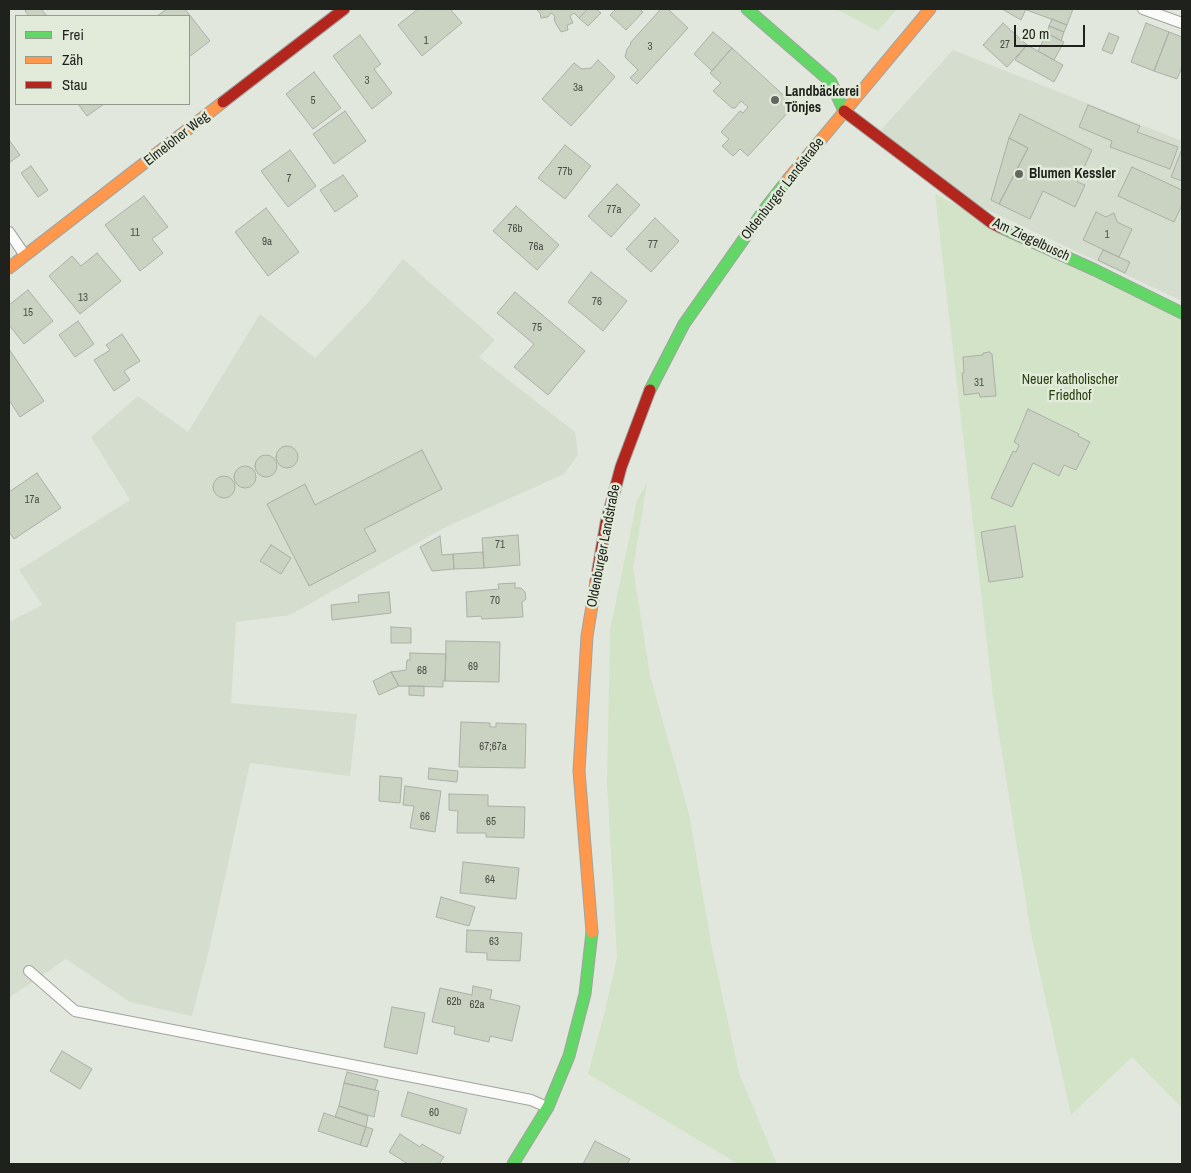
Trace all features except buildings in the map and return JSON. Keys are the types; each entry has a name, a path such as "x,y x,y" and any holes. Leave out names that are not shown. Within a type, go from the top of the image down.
{"main road":[{"name":"Elmeloher Weg","path":"9,268 344,9"},
{"path":"747,9 830,82 844,111"},
{"name":"Oldenburger Landstraße","path":"513,1164 548,1107 569,1056 585,994 592,935 579,771 587,636 606,523 621,467 654,380 684,324 767,206 930,9"},
{"name":"Am Ziegelbusch","path":"844,111 992,223 1095,270 1182,313"}],"lane":[{"path":"1143,9 1182,23"},
{"path":"9,232 25,256"},
{"path":"29,971 75,1011 531,1100 548,1107"}],"shaded area":[{"path":"953,50 1182,141 1182,301 981,207 880,131"},
{"path":"403,259 495,340 479,357 575,432 578,455 564,474 444,528 290,615 236,622 231,703 357,714 350,776 250,763 209,950 192,1016 130,1002 66,959 9,998 9,622 42,605 19,570 130,500 91,437 138,396 188,432 260,314 315,358 367,304"}],"green space":[{"path":"836,9 897,9 878,31"},
{"name":"Neuer katholischer Friedhof","path":"935,194 1182,318 1182,1108 1132,1057 1071,1115 1031,934 993,697"},
{"path":"647,483 633,568 650,675 689,814 712,948 739,1073 777,1164 738,1164 588,1074 617,957 607,784 610,630 637,500"}],"traffic: fast":[{"path":"747,9 831,82 844,111"},
{"path":"650,390 684,324 767,206 789,178"},
{"path":"1000,227 1095,270 1182,313"},
{"path":"513,1164 548,1107 569,1056 585,994 592,932"}],"traffic: slow":[{"path":"789,178 930,9"},
{"path":"9,268 223,102"},
{"path":"592,932 579,771 587,636 596,581"}],"traffic: jam":[{"path":"223,102 344,9"},
{"path":"844,111 992,223 1000,227"},
{"path":"596,581 606,523 621,467 650,390"}],"place":[{"name":"Landbäckerei Tönjes","path":"775,100"},
{"name":"Blumen Kessler","path":"1019,174"}]}
